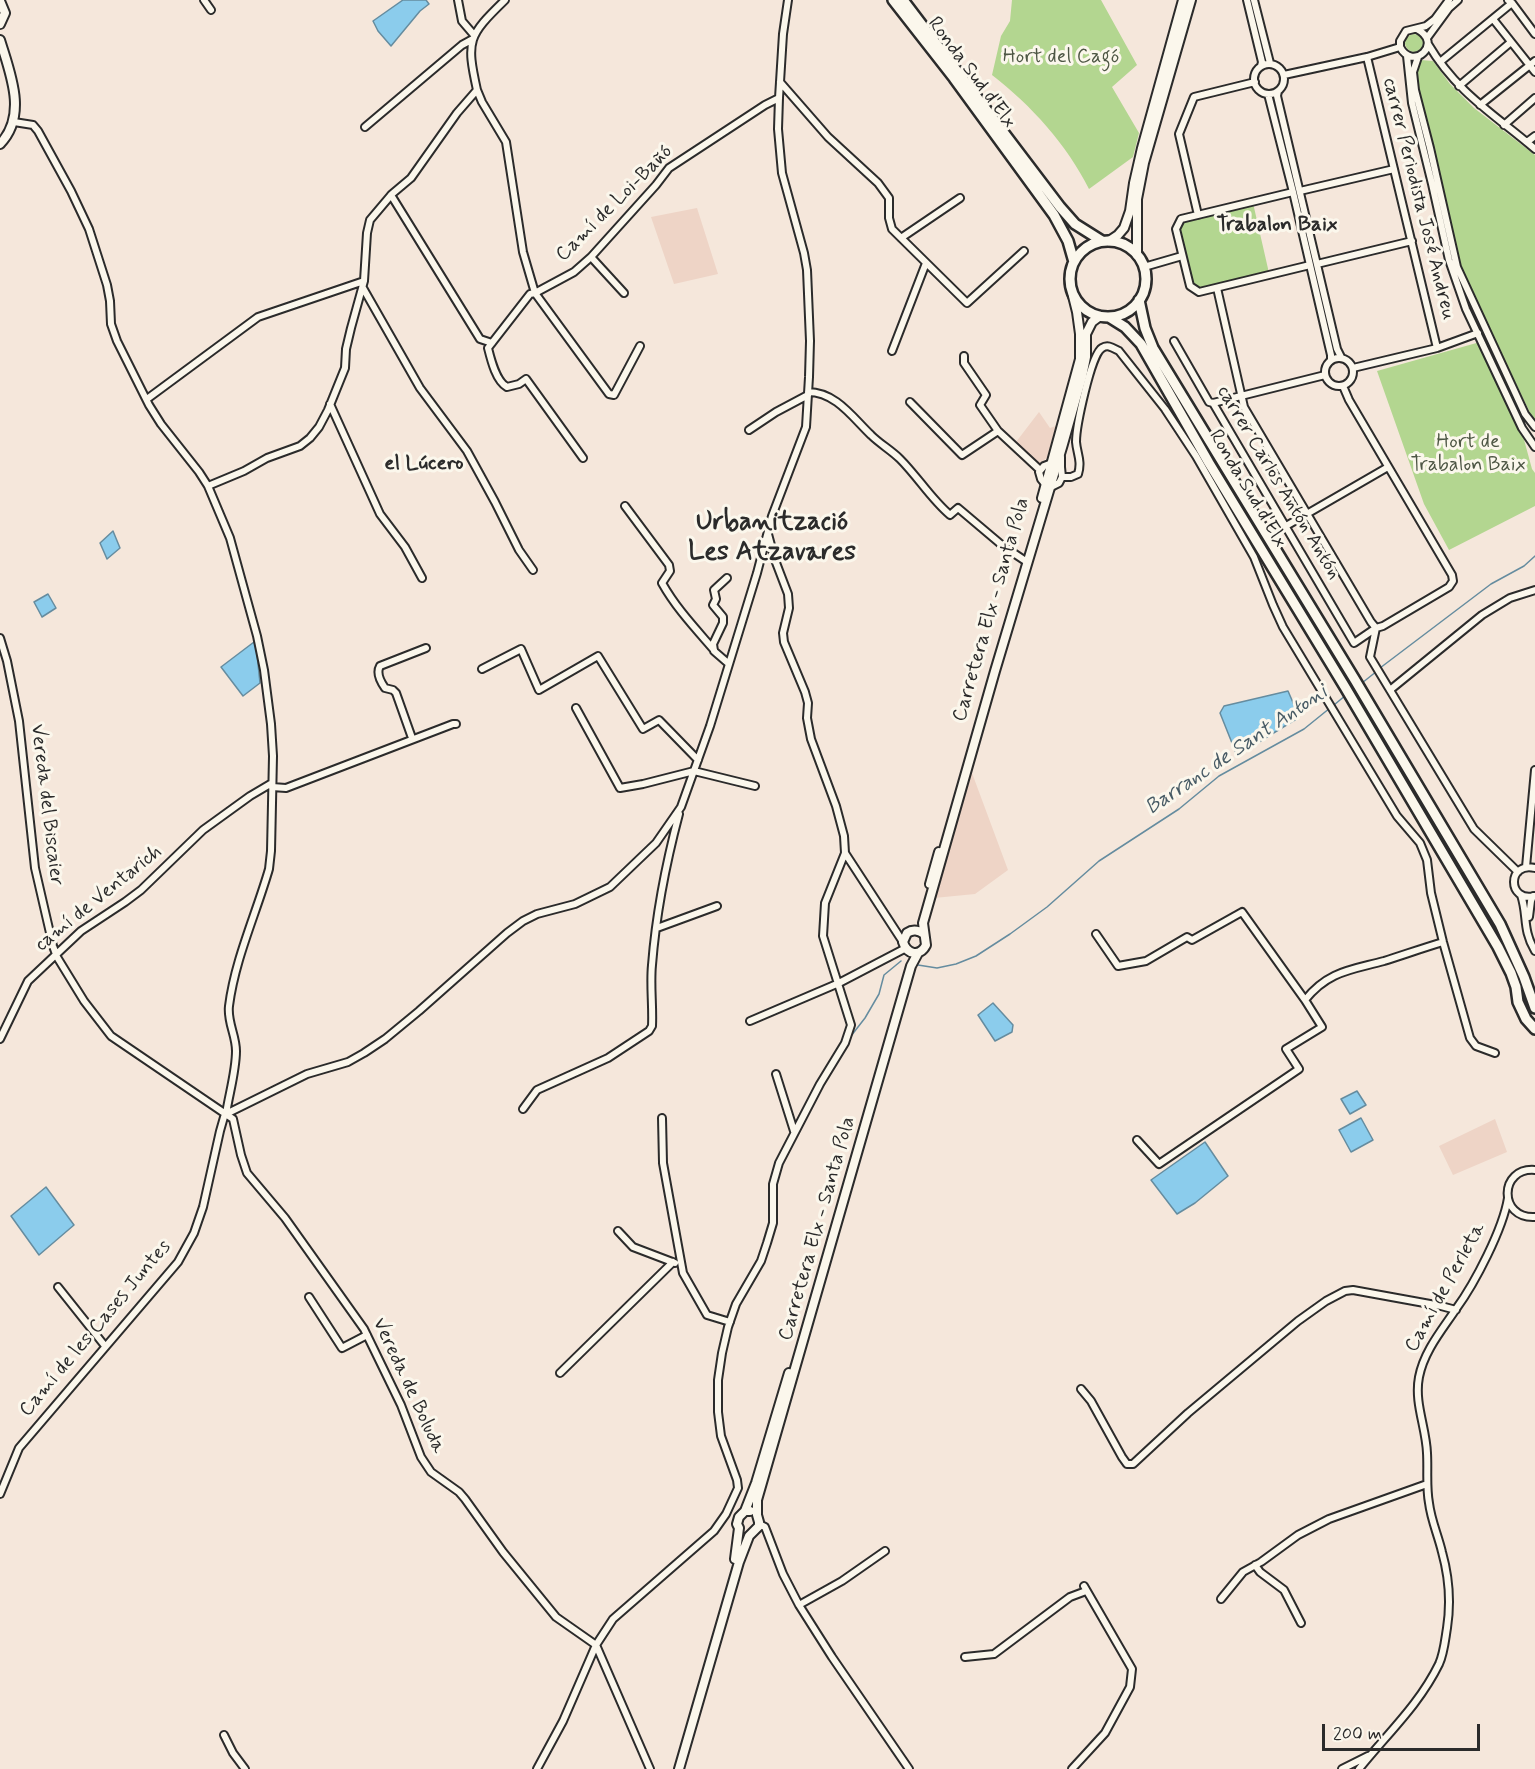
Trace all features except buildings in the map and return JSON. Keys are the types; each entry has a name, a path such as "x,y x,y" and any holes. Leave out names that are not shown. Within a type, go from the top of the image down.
{"highway":[{"name":"Ronda Sud d'Elx","path":"893,0 954,78 1054,215 1068,241 1074,262"},
{"name":"Ronda Sud d'Elx","path":"903,0 1060,207 1075,224 1105,241"},
{"path":"1105,241 1129,247 1144,267 1146,279 1144,290 1131,309 1121,315 1105,316 1084,308 1072,296 1070,282 1074,262 1090,245 1105,241"},
{"name":"Ronda Sud d'Elx","path":"1139,300 1140,312 1154,348 1500,924 1535,1008"},
{"name":"Ronda Sud d'Elx","path":"1105,316 1125,327 1141,344 1209,463 1345,687 1498,947 1511,973 1518,1002 1526,1019 1535,1029"}],"main road":[{"path":"1105,241 1118,235 1124,228 1130,211 1142,148 1183,0"},
{"path":"1137,255 1137,199 1144,163 1191,0"},
{"path":"0,1 5,13 0,24"},
{"path":"0,40 14,91 14,122 0,144"},
{"name":"Carretera Elx - Santa Pola","path":"924,934 923,923 1048,486 1080,359 1080,334 1072,296"},
{"name":"Carretera Elx - Santa Pola","path":"913,930 920,919 1024,560 1063,444 1082,377 1086,357 1086,334 1092,322 1105,316"},
{"path":"919,930 924,934 927,945 923,951 918,953 906,947 907,933 919,930"},
{"name":"Carretera Elx - Santa Pola","path":"744,1512 760,1472 908,962 906,947"},
{"name":"Carretera Elx - Santa Pola","path":"757,1515 757,1500 822,1272 911,966 918,953"},
{"path":"752,1511 757,1515 759,1524 745,1545 739,1562 677,1769 734,1564 738,1525 744,1512 752,1511"},
{"path":"738,1525 743,1532 752,1533"}],"street":[{"path":"204,0 211,10"},
{"path":"458,0 462,21 473,37 471,49 477,90 506,142 523,252 535,293 609,394 614,395 640,346"},
{"path":"365,127 473,37 480,26 505,0"},
{"path":"523,1109 537,1090 608,1058 649,1031 652,1026 651,985 668,856 681,807 729,664 780,495 806,427 810,341 807,270 782,173 778,129 778,98 788,0"},
{"path":"1247,0 1262,62 1261,66"},
{"path":"1254,0 1270,63"},
{"path":"1449,0 1435,19 1426,26 1406,31 1400,41 1400,46 1407,56 1412,103 1457,288 1522,428 1535,447"},
{"path":"1458,0 1428,41 1421,55 1413,72 1415,90 1457,267 1525,414 1535,427"},
{"path":"1440,62 1493,19 1510,1 1535,34"},
{"path":"1493,19 1532,63 1535,72"},
{"path":"1418,29 1423,32 1440,62 1459,86 1535,149"},
{"path":"1459,86 1511,42"},
{"path":"1284,75 1367,57 1400,46"},
{"path":"1407,56 1421,55 1440,62"},
{"name":"carrer Periodista José Andreu","path":"1367,57 1437,348"},
{"path":"1278,91 1268,94 1259,90 1255,82 1256,71 1261,66 1270,63 1280,68 1284,75 1283,85 1277,96 1296,191 1337,349 1341,357 1350,362 1353,368 1352,378 1343,386 1332,384 1325,375 1326,366 1331,360 1341,357"},
{"path":"1480,105 1532,63"},
{"path":"780,82 828,137 878,183 889,198 889,218 892,229 967,303 1024,251"},
{"path":"1198,215 1179,134 1194,98 1255,82"},
{"path":"208,486 244,471 267,458 300,446 319,427 345,368 346,349 364,284 370,220 391,195 411,178 457,113 477,90"},
{"path":"1268,94 1296,191"},
{"name":"Camí de Loi-Bañó","path":"492,342 530,294 574,272 591,257 669,168 778,98"},
{"path":"1504,125 1535,98"},
{"path":"467,102 485,107"},
{"name":"Camí de les Cases Juntes","path":"0,1494 19,1448 178,1262 194,1233 203,1207 226,1114 236,1049 229,1023 228,1008 237,967 269,869 273,756 272,724 264,670 230,538 208,486 149,405 121,348 111,324 107,285 79,206 38,131 33,125 14,122"},
{"path":"1527,142 1535,136"},
{"path":"1394,169 1181,219 1176,229 1182,256 1190,286 1199,292 1412,241"},
{"path":"391,195 480,339 492,342 488,348 490,359 503,384 507,387 519,384 526,379 583,458"},
{"path":"901,238 960,198"},
{"path":"1144,267 1182,256"},
{"path":"591,257 624,292"},
{"path":"892,351 926,263"},
{"path":"1314,265 1331,360"},
{"path":"147,399 258,317 364,284"},
{"path":"364,284 420,388 467,451 519,550 533,570"},
{"path":"1217,288 1244,407 1376,628"},
{"path":"1353,368 1437,348 1478,333"},
{"name":"carrer Carlos Antón Antón","path":"1174,341 1354,643 1376,628"},
{"path":"1062,477 1078,474 1080,465 1076,443 1077,424 1089,375 1095,354 1102,347 1111,346 1119,351 1165,409 1196,456 1254,557 1283,627 1397,816 1420,843 1429,868 1431,893 1470,1038 1476,1046 1495,1053"},
{"path":"964,356 964,363 986,395 980,405 998,431 1040,470"},
{"path":"1213,403 1325,375"},
{"path":"1343,386 1452,575 1453,581 1449,587 1376,628"},
{"path":"748,430 808,394 819,392 834,399 872,436 900,459 947,512 950,514 958,508 1016,557 1024,560"},
{"path":"910,402 962,455 998,431"},
{"path":"330,404 380,514 405,547 422,578"},
{"path":"1052,463 1040,470 1040,476 1048,486 1059,483 1062,477 1060,467 1063,444"},
{"path":"1286,526 1388,467"},
{"path":"625,506 669,565 670,572 662,584 668,595 714,650 729,664"},
{"path":"537,1769 563,1721 596,1645 613,1619 714,1531 729,1508 738,1488 721,1436 718,1412 718,1380 722,1353 736,1304 761,1261 773,1223 773,1184 779,1163 794,1131 849,1034 851,1025 823,936 825,903 845,853 842,822 811,739 805,692 784,642 783,633 789,608 788,594 768,534"},
{"path":"714,650 713,644 723,623 723,617 713,605 716,599 714,590 727,578"},
{"path":"1390,690 1482,615 1510,598 1535,590"},
{"path":"1376,628 1370,657 1474,830 1518,872"},
{"name":"Vereda del Biscaier","path":"0,638 8,662 19,721 34,868 53,946 64,970 111,1036 226,1114"},
{"path":"412,738 396,693 385,688 378,675 378,670 380,666 426,648"},
{"path":"482,669 521,649 539,690 598,656 643,729 659,720 698,760"},
{"path":"576,708 620,788 694,771 755,786"},
{"path":"272,785 286,788 412,738 456,724"},
{"path":"1526,867 1535,770"},
{"name":"camí de Ventarich","path":"0,1040 28,981 81,931 141,890 203,830 250,796 272,785"},
{"path":"226,1114 300,1077 348,1062 385,1039 523,921 537,914 575,904 610,887 656,843 681,807"},
{"path":"750,1021 839,983 906,947 845,853"},
{"path":"1535,868 1526,867 1514,878 1514,884 1525,906 1527,936 1535,951"},
{"path":"1521,895 1534,896 1530,906 1529,929 1535,943"},
{"path":"657,928 717,906"},
{"path":"1096,934 1118,966 1146,961 1187,937 1192,940 1242,912 1322,1027 1286,1049 1299,1069 1159,1164 1137,1140"},
{"path":"1305,1000 1319,985 1342,971 1443,942"},
{"path":"776,1074 794,1131"},
{"name":"Vereda de Boluda","path":"226,1114 233,1119 247,1173 285,1218 367,1335 401,1405 421,1456 431,1472 459,1492 503,1552 556,1617 596,1645"},
{"path":"662,1118 663,1162 683,1273 706,1315 730,1322"},
{"name":"Camí de Perleta","path":"1359,1769 1399,1724 1432,1676 1443,1652 1448,1622 1449,1595 1442,1552 1429,1505 1426,1442 1418,1398 1419,1376 1432,1345 1478,1272 1501,1223 1506,1212 1511,1180 1523,1171 1535,1170"},
{"path":"1508,1198 1511,1207 1518,1213 1534,1218"},
{"name":"Camí de Perleta","path":"1501,1223 1509,1216 1518,1213"},
{"path":"618,1231 633,1247 682,1266"},
{"path":"560,1373 673,1262"},
{"path":"58,1287 105,1346"},
{"path":"1081,1389 1122,1457 1127,1464 1133,1464 1188,1413 1298,1321 1345,1291 1353,1290 1456,1310"},
{"path":"309,1297 342,1348 367,1335"},
{"path":"1221,1599 1244,1572 1298,1535 1329,1519 1427,1484"},
{"path":"729,1508 744,1512"},
{"path":"729,1508 738,1525"},
{"path":"759,1524 765,1527 783,1574 799,1605 909,1769"},
{"path":"799,1605 842,1581 885,1551"},
{"path":"1255,1565 1260,1572 1284,1590 1301,1623"},
{"path":"965,1657 994,1654 1085,1588 1132,1669 1130,1687 1105,1733 1072,1769"},
{"path":"596,1645 650,1769"},
{"path":"224,1735 233,1753 245,1769"},
{"path":"1342,1769 1373,1753"}],"shaded area":[{"path":"697,208 718,274 674,284 651,217"},
{"path":"1039,412 1050,428 1056,426 1047,458 1038,464 1016,442"},
{"path":"972,773 1008,870 975,894 934,898"},
{"path":"1495,1119 1507,1152 1453,1175 1439,1146"}],"green space":[{"name":"Hort del Cagó","path":"1012,0 1101,0 1137,65 1112,87 1139,133 1133,157 1089,189 1070,157 1047,127 1021,99 992,75 1001,36 1010,21"},
{"path":"1410,34 1418,34 1423,39 1421,50 1410,52 1405,47 1405,39"},
{"path":"1421,60 1433,61 1450,84 1474,108 1535,155 1534,421 1459,266 1433,146 1418,91 1417,68"},
{"path":"1253,203 1269,273 1201,289 1194,285 1180,225 1185,220"},
{"name":"Hort de Trabalon Baix","path":"1480,342 1523,436 1535,473 1535,506 1449,550 1424,504 1377,371"}],"water":[{"path":"403,0 426,0 429,4 420,11 391,46 373,21"},
{"path":"113,531 120,548 107,559 100,543"},
{"path":"48,594 56,608 42,617 34,602"},
{"path":"254,642 260,683 243,696 221,667"},
{"path":"1288,691 1298,718 1241,753 1236,753 1220,713 1224,706"},
{"path":"993,1003 1013,1025 1012,1032 995,1041 978,1015"},
{"path":"1357,1091 1366,1105 1350,1114 1341,1099"},
{"path":"1361,1118 1373,1140 1351,1152 1339,1130"},
{"path":"1205,1142 1228,1176 1195,1203 1177,1214 1151,1180"},
{"path":"46,1187 74,1225 39,1255 11,1216"}],"waterway":[{"name":"Barranc de Sant Antoni","path":"1380,668 1491,584 1524,566 1535,556"},
{"name":"Barranc de Sant Antoni","path":"1362,683 1377,671"},
{"name":"Barranc de Sant Antoni","path":"1334,705 1346,695"},
{"name":"Barranc de Sant Antoni","path":"918,965 937,968 976,956 1047,907 1099,861 1179,809 1219,776 1304,729 1330,708"},
{"path":"851,1036 879,994 884,975 901,961"}],"district":[{"name":"Trabalon Baix","path":"1277,226"},
{"name":"el Lúcero","path":"424,465"},
{"name":"Urbanització Les Atzavares","path":"772,539"}]}
